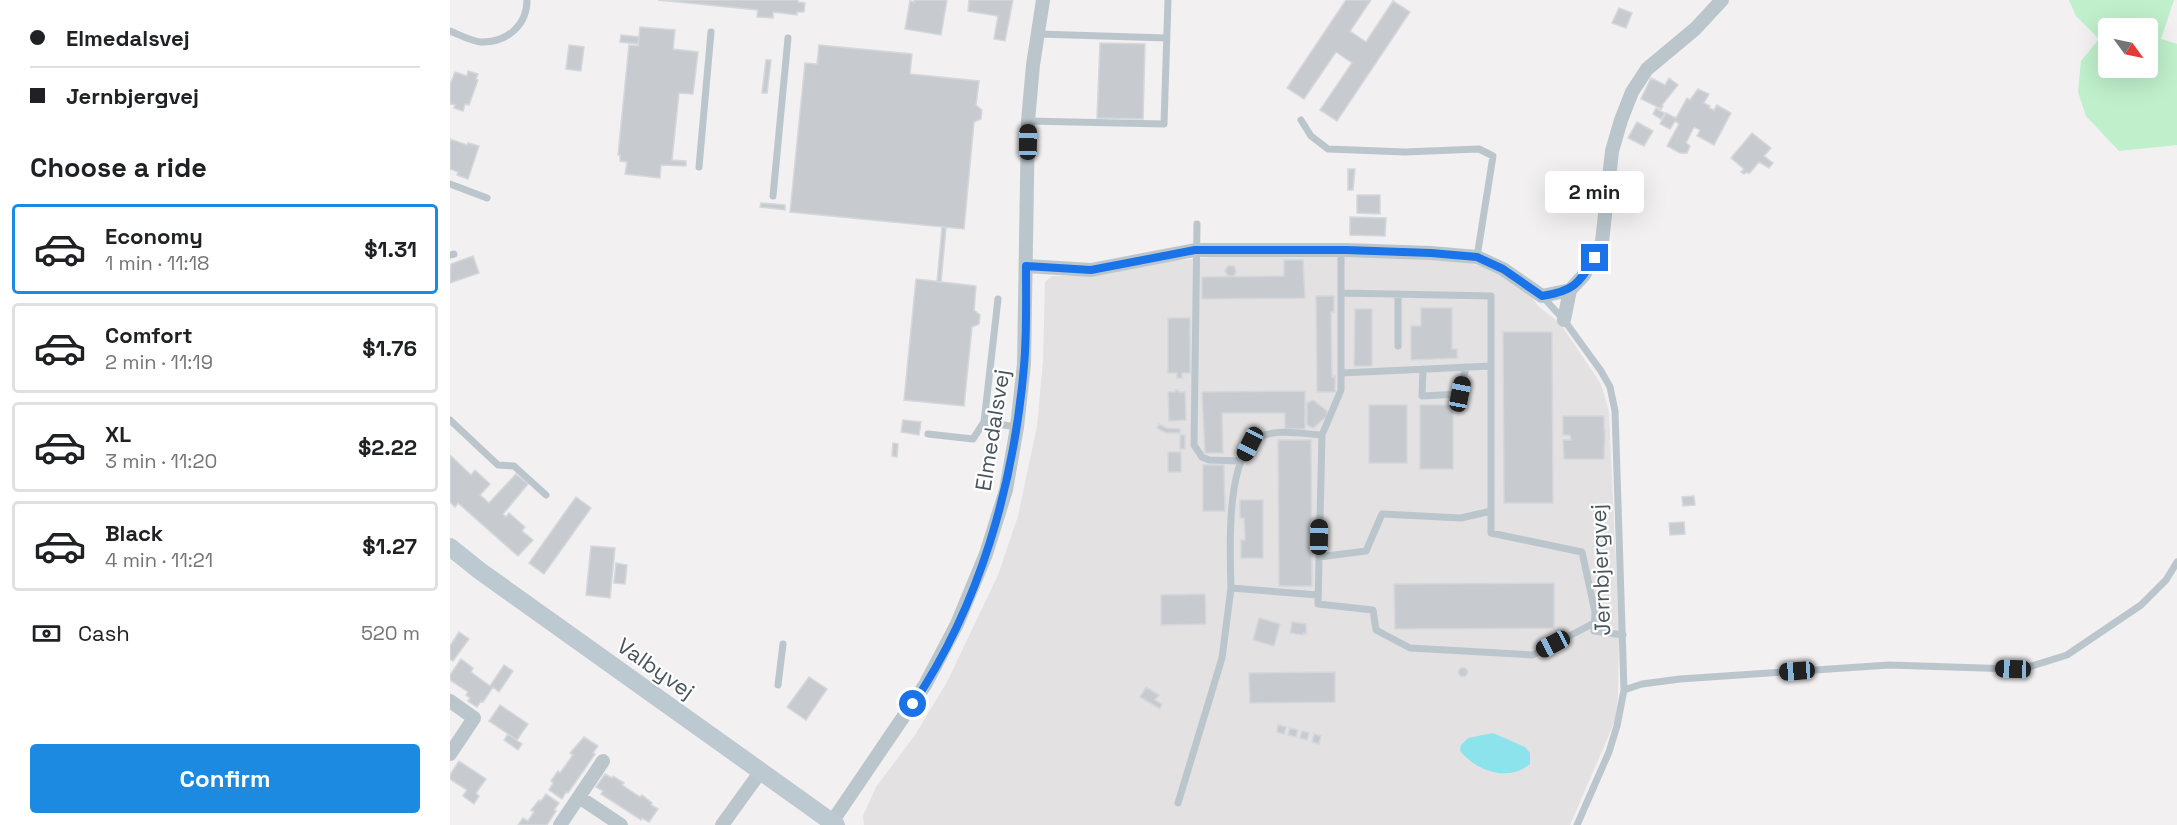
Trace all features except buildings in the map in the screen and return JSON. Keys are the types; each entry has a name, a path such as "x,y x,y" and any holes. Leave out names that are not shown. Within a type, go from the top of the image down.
{"street":[{"name":"Elmedalsvej","path":"834,824 925,685 957,624 986,554 1006,490 1017,427 1024,364 1028,121 1042,0"},
{"path":"1564,320 1570,290 1584,275 1602,242 1612,151 1632,92 1647,69 1695,28 1722,0"},
{"path":"1026,266 1091,270 1195,250 1341,250 1431,253 1477,257 1503,269 1542,296 1570,290"},
{"name":"Valbyvej","path":"450,548 834,824"},
{"path":"450,701 474,718 450,754"},
{"path":"560,825 603,761"},
{"path":"722,825 760,771"},
{"path":"579,797 621,825"}],"lane":[{"path":"450,31 481,42 501,39 518,27 527,12 527,0"},
{"path":"1028,121 1164,124 1168,0"},
{"path":"699,167 711,32"},
{"path":"1037,34 1167,38"},
{"path":"773,196 788,38"},
{"path":"1300,120 1311,136 1328,149 1405,152 1479,149 1493,156 1477,257"},
{"path":"450,184 487,198"},
{"path":"1197,224 1194,445 1202,457 1209,460 1241,461"},
{"path":"1341,250 1341,390 1322,435 1318,604 1373,610 1376,630 1410,648 1533,655 1594,623"},
{"path":"1341,293 1491,296 1491,532 1582,552 1595,612 1594,632 1623,635"},
{"path":"1398,294 1398,346"},
{"name":"Jernbjergvej","path":"1542,296 1564,320 1601,371 1610,387 1615,411 1624,690 1609,752 1577,825"},
{"path":"928,434 973,439 984,422 998,299"},
{"path":"1342,373 1491,366"},
{"path":"1423,369 1422,396 1460,394 1466,367"},
{"path":"450,420 498,465 514,466 546,495"},
{"path":"984,422 1017,427"},
{"path":"1178,803 1222,658 1231,588 1232,503 1241,461 1250,444 1259,436 1276,433 1322,435"},
{"path":"1319,557 1366,551 1382,514 1461,518 1491,511"},
{"path":"1624,690 1642,684 1680,679 1890,665 2013,669 2032,666 2067,655 2141,606 2166,580 2177,562"},
{"path":"1231,588 1318,595"},
{"path":"778,686 783,644"}],"shaded area":[{"path":"1232,255 1422,258 1466,262 1489,269 1528,291 1538,306 1560,323 1601,384 1609,412 1619,629 1618,697 1615,721 1570,825 864,825 863,816 876,787 915,735 947,682 998,575 1018,516 1037,426 1043,361 1045,282 1052,276 1098,275 1172,261"}],"green space":[{"path":"2069,0 2174,0 2161,39 2177,44 2177,145 2119,151 2086,116 2078,92 2081,61 2098,40 2098,78 2158,78 2158,18 2098,18 2098,38 2076,16"}],"water":[{"path":"1493,733 1525,747 1530,753 1530,764 1512,773 1494,772 1475,764 1460,751 1461,745 1468,738"}],"route":[{"path":"913,704 957,624 986,554 1006,490 1017,427 1024,364 1026,266 1091,270 1195,250 1346,250 1431,253 1477,257 1503,269 1542,296 1570,290 1595,258"}]}
